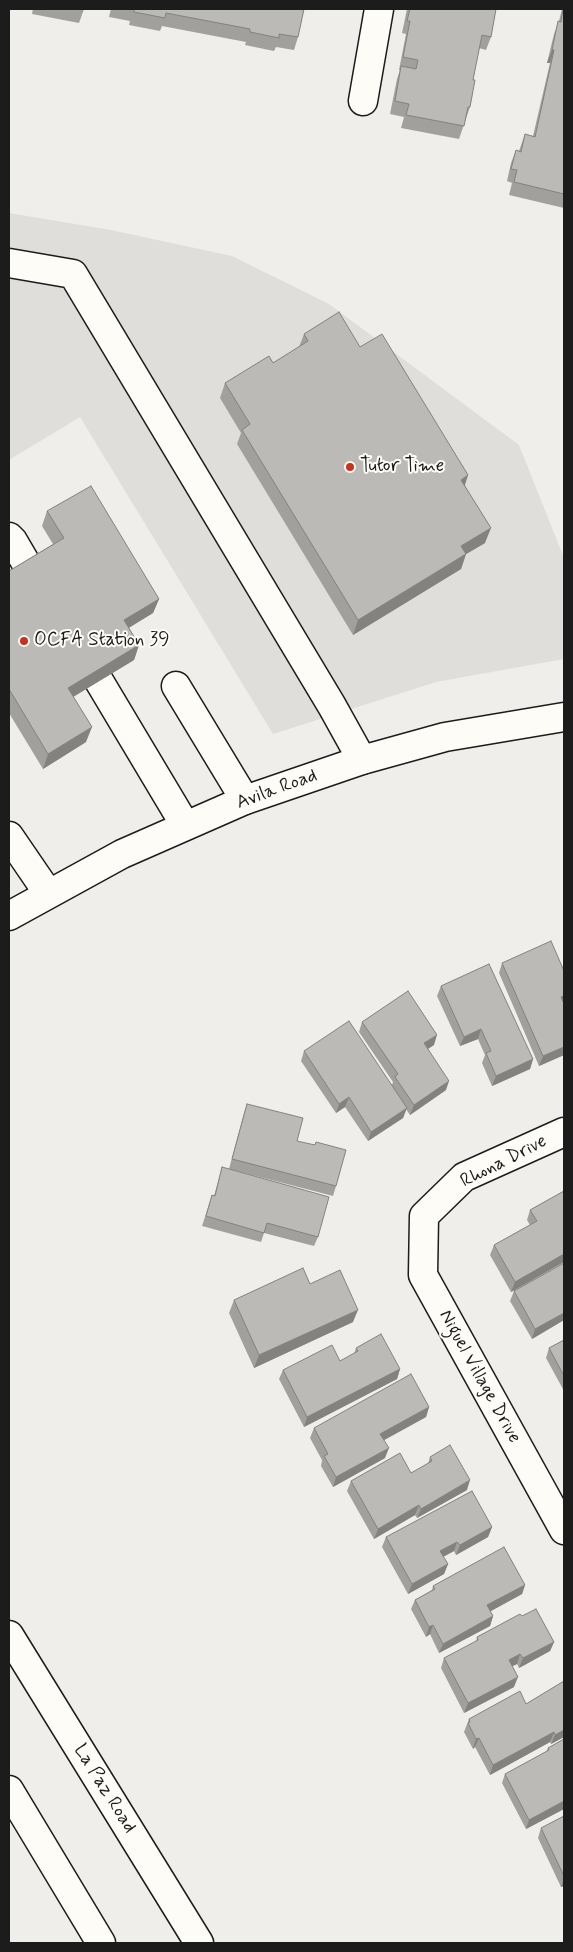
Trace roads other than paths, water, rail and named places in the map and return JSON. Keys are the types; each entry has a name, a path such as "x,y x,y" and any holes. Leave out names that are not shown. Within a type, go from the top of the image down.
{"main road":[{"path":"363,101 379,9"},
{"path":"9,263 72,274 332,706 362,760"},
{"path":"11,539 30,570"},
{"path":"99,681 185,825"},
{"path":"176,686 245,800"},
{"name":"Avila Road","path":"9,916 122,854 245,800 362,760 445,737 564,717"},
{"path":"9,836 48,893"},
{"name":"Rhona Drive","path":"424,1216 464,1178 564,1132"},
{"name":"Niguel Village Drive","path":"424,1216 423,1275 564,1530"},
{"name":"La Paz Road","path":"9,1635 199,1943"},
{"path":"9,1790 101,1943"}],"place":[{"name":"Tutor Time","path":"350,467"},
{"name":"OCFA Station 39","path":"24,641"}]}
